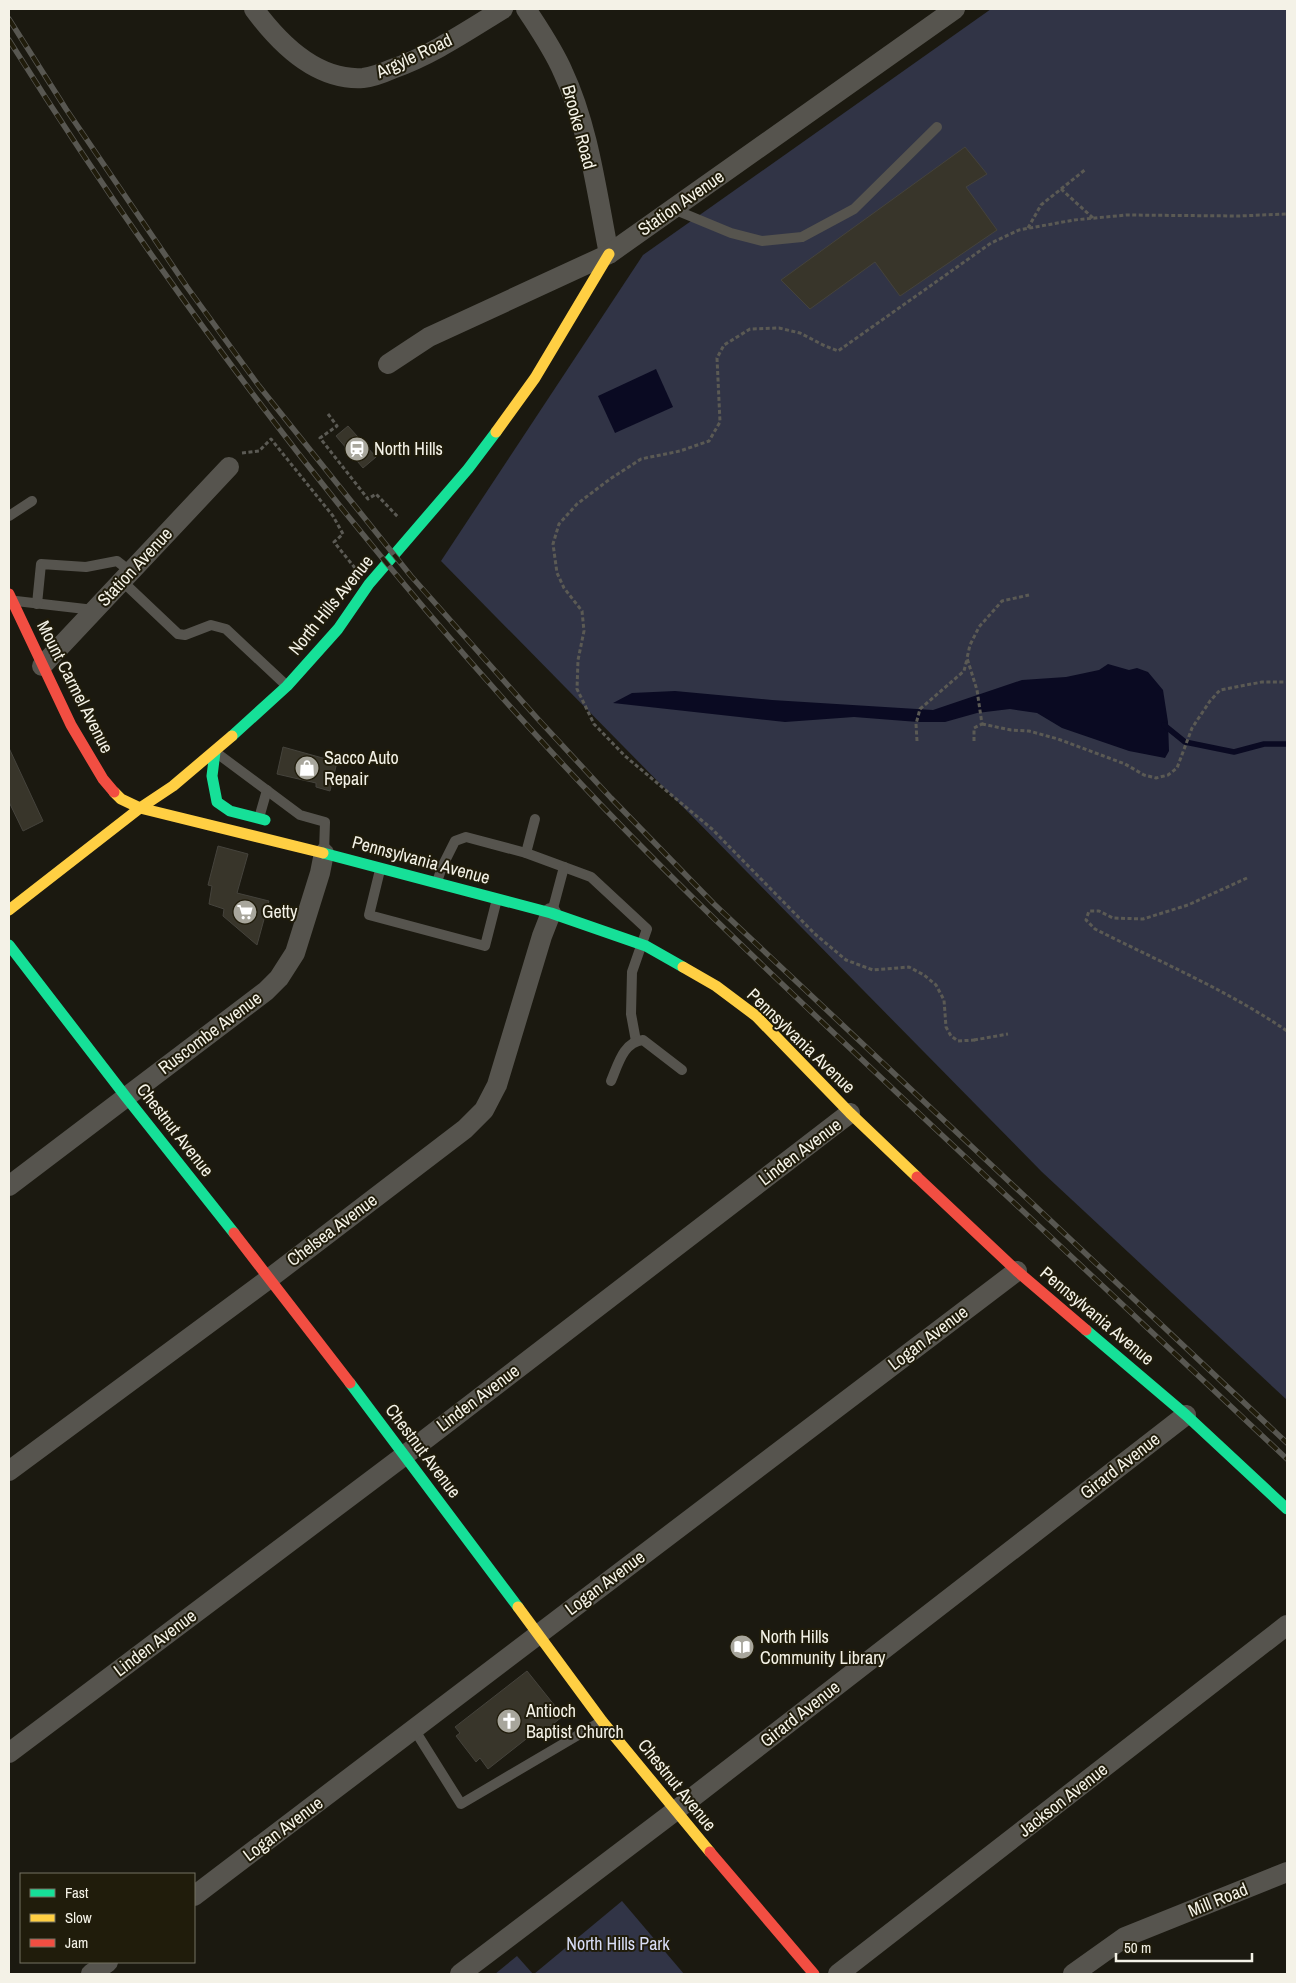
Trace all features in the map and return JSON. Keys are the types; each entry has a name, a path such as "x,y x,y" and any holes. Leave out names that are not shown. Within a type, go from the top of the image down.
{"street":[{"name":"Argyle Road","path":"254,9 285,46 313,66 344,77 363,78 398,67 429,53 503,9"},
{"name":"Brooke Road","path":"526,9 546,38 564,72 577,107 609,254"},
{"name":"Station Avenue","path":"388,364 429,337 609,254 955,9"},
{"name":"North Hills Avenue","path":"9,910 140,808 173,786 215,752 287,686 338,628 369,584 468,469 517,405 609,254"},
{"name":"Station Avenue","path":"42,666 236,460"},
{"name":"Mount Carmel Avenue","path":"10,597 71,725 104,779 121,799 140,808"},
{"path":"215,752 212,776 217,802 230,811 274,823"},
{"name":"Pennsylvania Avenue","path":"140,808 324,853 551,913 641,944 716,986 756,1016 850,1113 1017,1271 1186,1415 1287,1509"},
{"path":"303,837 324,853"},
{"name":"Ruscombe Avenue","path":"9,1186 266,991 279,978 295,953 320,873 324,853"},
{"name":"Chelsea Avenue","path":"9,1471 270,1278 465,1129 484,1110 497,1085 542,936 551,913"},
{"name":"Chestnut Avenue","path":"9,945 126,1097 270,1278 405,1455 602,1721 675,1811 814,1974"},
{"name":"Linden Avenue","path":"9,1753 405,1455 850,1113"},
{"name":"Logan Avenue","path":"195,1895 1017,1271"},
{"name":"Girard Avenue","path":"460,1974 675,1811 1186,1415"},
{"name":"Jackson Avenue","path":"838,1974 1287,1625"},
{"name":"Mill Road","path":"1073,1974 1125,1937 1287,1872"},
{"path":"91,1974 107,1963"}],"lane":[{"path":"672,209 731,233 762,241 802,237 854,209 937,127"},
{"path":"9,516 32,501"},
{"path":"37,604 41,564 86,567 117,562 126,576 178,634 185,635 211,625 226,629 287,686"},
{"path":"10,597 37,604 94,610"},
{"path":"215,752 300,815 325,822 324,853"},
{"path":"258,819 267,790"},
{"path":"526,853 535,820"},
{"path":"437,882 455,841 466,837 526,853 591,878 647,929 632,972 631,1014 636,1041"},
{"path":"380,868 369,915 485,946 497,898"},
{"path":"551,913 564,868"},
{"path":"611,1081 622,1054 636,1041 644,1040 682,1070"},
{"path":"414,1729 461,1804 602,1721"}],"path":[{"path":"1027,229 1041,205 1086,169"},
{"path":"1061,188 1093,218"},
{"path":"1008,1034 958,1041 951,1036 946,1027 944,1000 936,985 924,975 909,967 873,970 846,960 822,939 712,828 626,756 594,724 577,689 578,660 584,631 582,611 564,588 557,573 553,544 559,524 577,504 610,478 640,459 680,451 709,441 720,422 717,358 724,345 750,329 779,328 800,333 823,346 838,351 991,243 1019,230 1093,218 1126,215 1238,216 1287,214"},
{"path":"328,414 337,426 320,438 368,499 376,494 404,523"},
{"path":"236,460 259,451 271,440 333,516 343,534 334,542 357,570"},
{"path":"916,741 916,724 920,709 964,671 970,645 979,628 1002,602 1029,596"},
{"path":"967,658 977,690 982,724"},
{"path":"974,741 974,728 982,724 1011,730 1029,731 1058,739 1125,764 1144,775 1156,778 1168,775 1177,768 1192,728 1210,701 1220,690 1262,682 1287,682"},
{"path":"1247,878 1188,905 1143,919 1113,918 1099,911 1089,911 1086,920 1095,929 1257,1010 1287,1031"}],"green space":[{"path":"991,9 1287,9 1287,1400 1042,1172 441,561 643,255"},
{"name":"North Hills Park","path":"622,1901 684,1974 534,1974"},
{"name":"North Hills Park","path":"517,1956 533,1974 495,1974"}],"shaded area":[{"path":"656,369 673,407 615,433 598,396"},
{"path":"1108,664 1129,670 1137,668 1148,672 1163,690 1168,722 1169,751 1165,758 1129,751 1062,728 1037,713 1010,709 977,713 945,722 854,717 785,722 613,703 632,693 675,691 772,700 933,710 1022,680 1066,677 1099,670"}],"building":[{"path":"965,147 987,174 966,187 997,230 900,296 875,262 810,309 781,280"},
{"path":"348,426 376,457 363,468 336,436"},
{"name":"Sacco Auto Repair","path":"283,747 337,762 330,791 316,787 316,783 277,774"},
{"path":"9,748 43,821 23,831 9,802"},
{"path":"218,846 248,854 237,893 269,901 257,945 223,916 224,909 209,904 212,886 208,885"},
{"name":"Antioch Baptist Church","path":"527,1671 563,1716 538,1736 535,1732 488,1769 480,1758 476,1762 456,1736 460,1733 455,1727"}],"waterway":[{"path":"1164,725 1185,742 1234,752 1264,744 1287,744"}],"railway":[{"path":"9,19 66,109 187,287 259,386 411,576 537,718 611,798 714,904 1287,1443"},
{"path":"9,40 143,243 287,439 363,534 521,719 639,844 747,951 1287,1459"}],"traffic: fast":[{"path":"232,736 287,686 338,629 369,584 468,469 496,432"},
{"path":"215,752 212,776 217,802 230,811 265,820"},
{"path":"323,853 551,913 646,946 683,967"},
{"path":"9,945 234,1233"},
{"path":"1086,1330 1186,1415 1287,1509"},
{"path":"350,1383 518,1607"}],"traffic: slow":[{"path":"496,432 535,378 609,254"},
{"path":"9,910 140,808 173,786 232,736"},
{"path":"114,792 121,799 140,808 323,853"},
{"path":"683,967 716,986 756,1016 850,1113 917,1177"},
{"path":"518,1607 602,1721 710,1852"}],"traffic: jam":[{"path":"9,594 71,725 103,779 114,792"},
{"path":"917,1177 1017,1271 1086,1330"},
{"path":"234,1233 350,1383"},
{"path":"710,1852 814,1974"}],"place":[{"name":"North Hills","path":"357,449"},
{"name":"Sacco Auto Repair","path":"307,768"},
{"name":"Getty","path":"245,912"},
{"name":"North Hills Community Library","path":"742,1647"},
{"name":"Antioch Baptist Church","path":"509,1721"}]}
